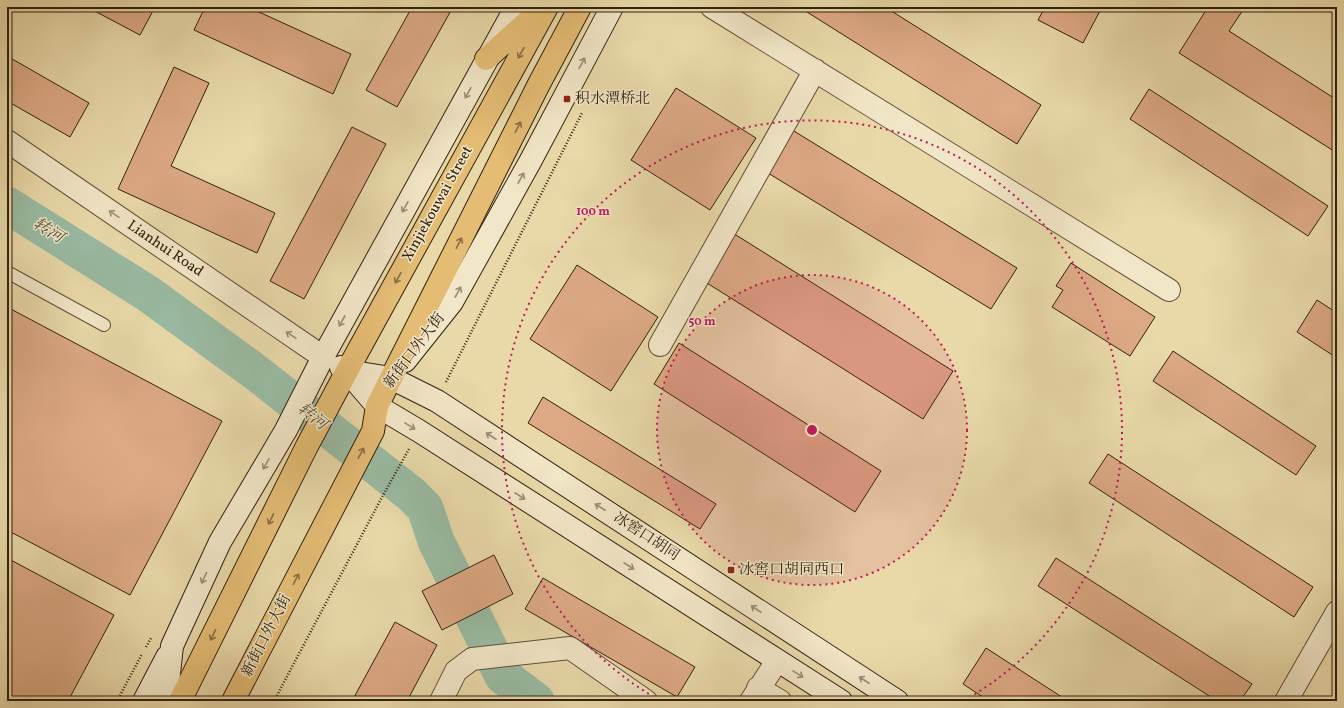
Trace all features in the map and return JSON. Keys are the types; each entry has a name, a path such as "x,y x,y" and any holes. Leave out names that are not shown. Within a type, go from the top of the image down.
{"main road":[{"path":"486,59 545,7"},
{"name":"Xinjiekouwai Street","path":"180,701 330,401 545,7"},
{"path":"391,378 539,84 580,7"},
{"name":"新街口外大街","path":"234,701 373,431 377,406 391,378"}],"street":[{"path":"144,701 173,645 220,542 286,430 323,357 516,7"},
{"name":"新街口外大街","path":"391,378 452,302 531,160 612,7"},
{"path":"712,7 1169,290"},
{"path":"660,345 815,70"},
{"name":"Lianhui Road","path":"7,141 323,357 347,370"},
{"path":"347,370 377,406 419,431 841,701"},
{"name":"冰窖口胡同","path":"347,370 391,378 437,401 897,701"},
{"path":"1286,701 1337,612"},
{"path":"166,701 173,645"},
{"path":"441,701 456,671 472,659 570,648 646,701"},
{"path":"777,661 754,695 780,701"}],"lane":[{"path":"7,272 104,325"}],"path":[{"path":"437,401 582,113"},
{"path":"274,701 381,499 419,431"}],"building":[{"path":"87,7 155,7 140,35"},
{"path":"205,7 248,7 351,54 333,94 194,30"},
{"path":"412,7 453,7 397,107 366,90"},
{"path":"799,7 885,7 1041,105 1017,144"},
{"path":"1045,7 1102,7 1083,43 1038,20"},
{"path":"1208,7 1245,7 1229,31 1337,100 1337,153 1179,53"},
{"path":"7,56 89,103 70,137 7,101"},
{"path":"174,67 209,83 171,166 275,213 257,253 118,189"},
{"path":"676,88 756,138 710,210 631,160"},
{"path":"1149,89 1328,206 1308,236 1130,119"},
{"path":"352,127 386,144 304,299 270,281"},
{"path":"789,128 1017,268 991,309 763,170"},
{"path":"728,230 953,371 923,419 699,278"},
{"path":"1071,263 1155,317 1130,356 1052,307 1063,290 1056,286"},
{"path":"577,265 658,317 611,391 530,339"},
{"path":"1317,300 1337,313 1337,358 1297,332"},
{"path":"7,307 222,421 130,595 7,530"},
{"path":"679,343 881,471 855,512 654,384"},
{"path":"1173,351 1316,446 1296,475 1153,381"},
{"path":"543,397 716,504 700,529 528,423"},
{"path":"1108,454 1313,587 1294,617 1089,483"},
{"path":"494,555 513,594 442,630 422,591"},
{"path":"7,558 114,615 68,701 7,701"},
{"path":"1056,558 1252,684 1240,701 1217,701 1038,586"},
{"path":"543,578 695,667 677,697 525,609"},
{"path":"395,622 437,645 407,701 352,701"},
{"path":"986,648 1068,701 989,701 963,684"}],"waterway":[{"name":"转河","path":"7,205 147,293 254,371 411,494 425,508 436,541 503,676 536,701"}],"place":[{"name":"积水潭桥北","path":"567,99"},
{"name":"冰窖口胡同西口","path":"731,570"}]}
